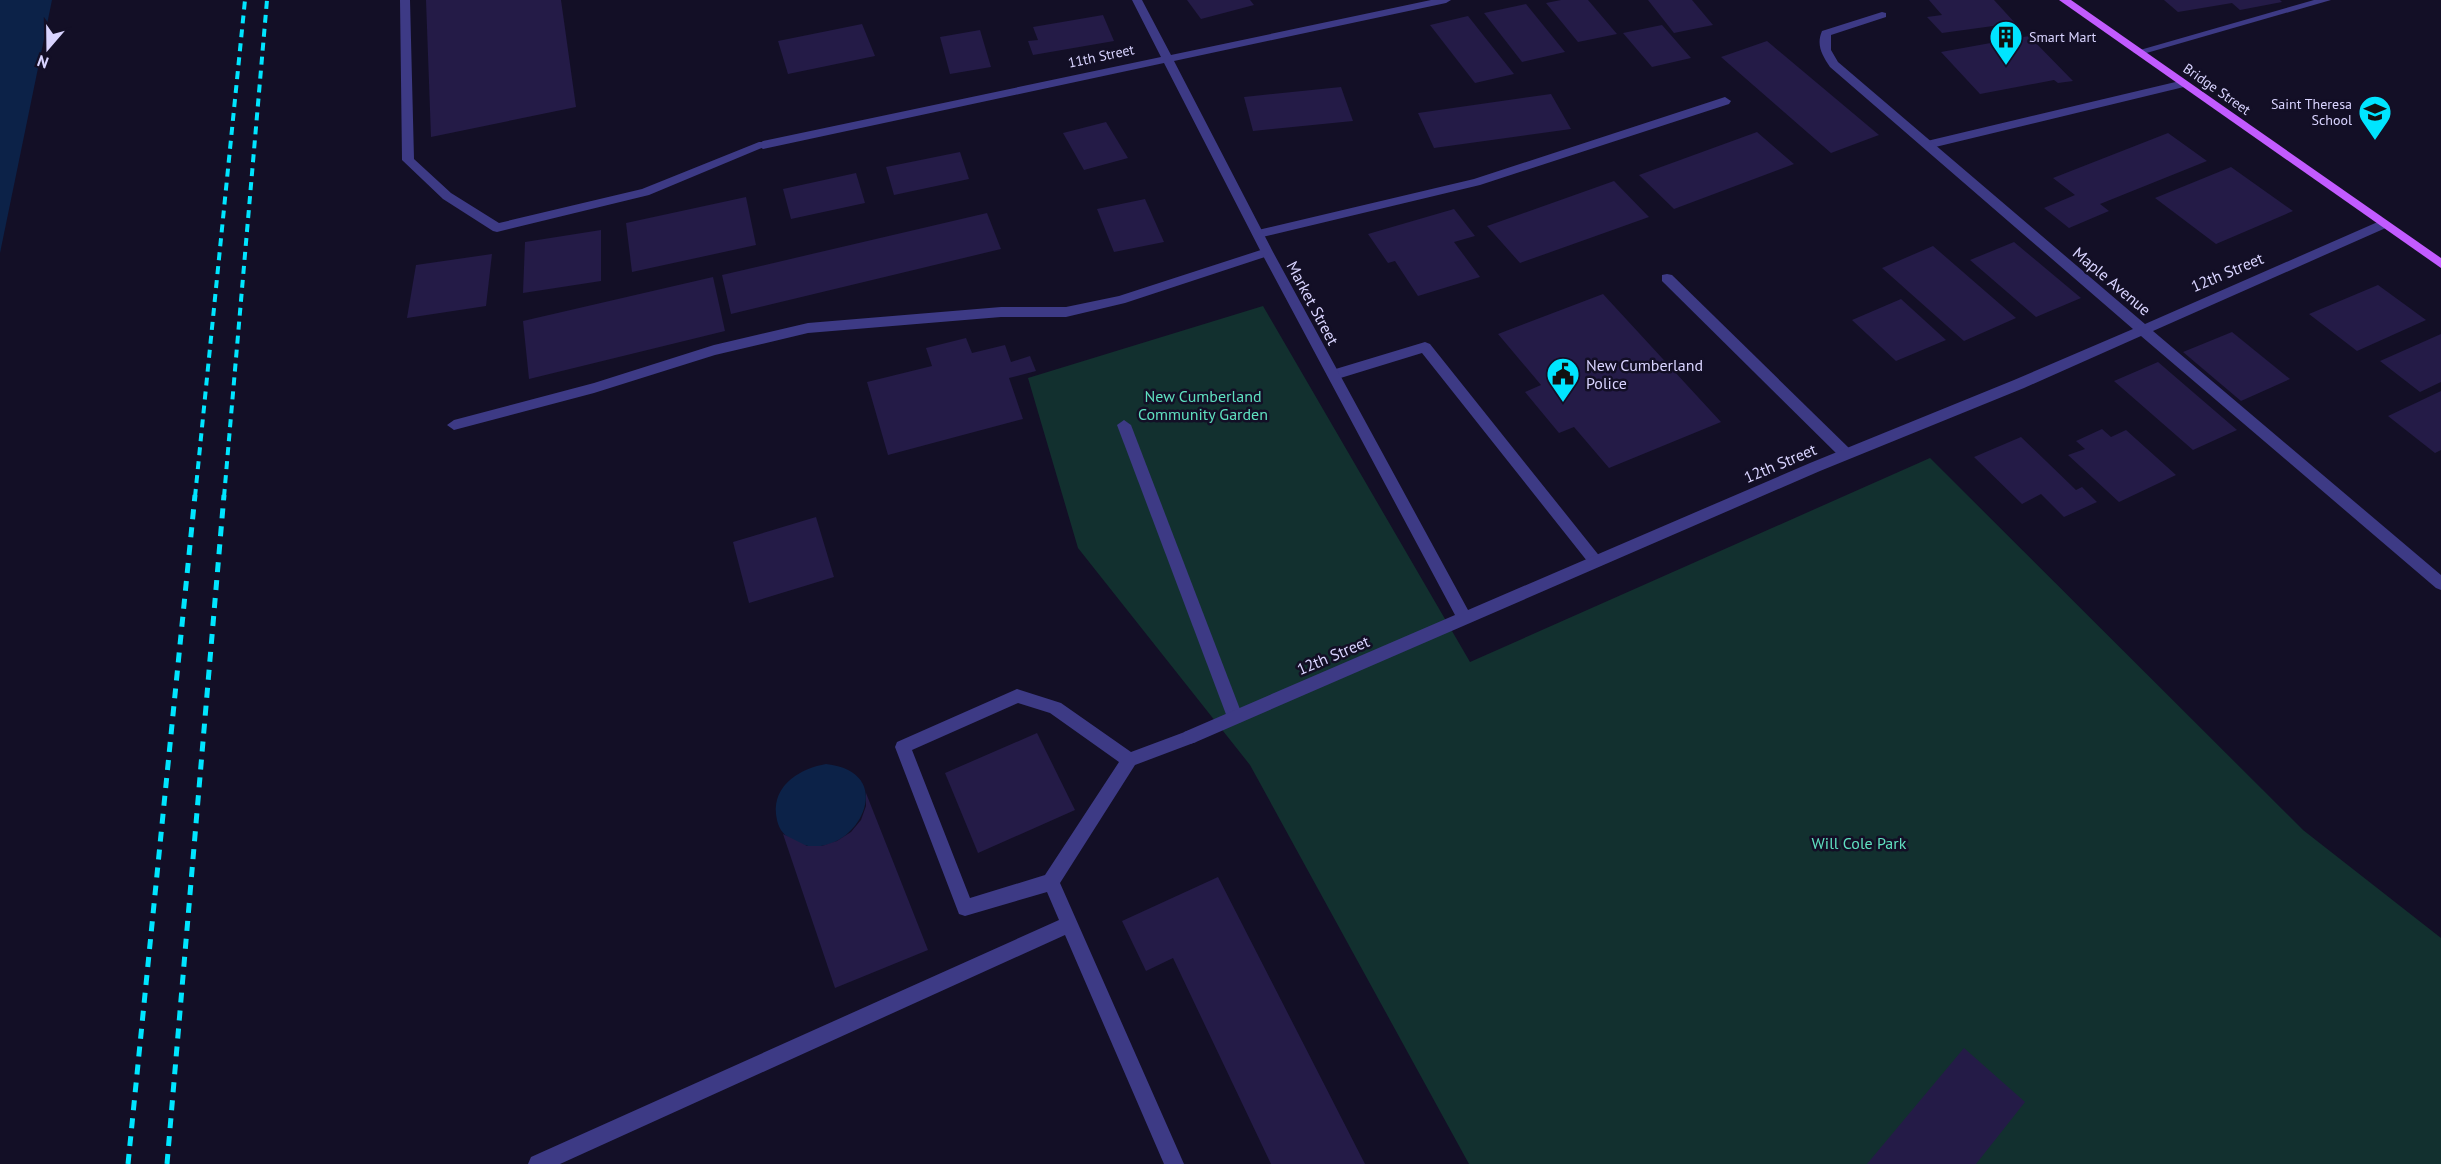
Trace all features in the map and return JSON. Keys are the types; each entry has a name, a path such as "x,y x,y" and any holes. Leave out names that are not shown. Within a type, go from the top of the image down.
{"main road":[{"name":"Bridge Street","path":"2064,0 2441,264"}],"street":[{"name":"11th Street","path":"405,0 408,160 447,196 498,228 645,192 763,145 1167,57 1446,0"},
{"name":"Market Street","path":"1137,0 1267,252 1465,619"},
{"path":"2139,52 2326,0"},
{"name":"Maple Avenue","path":"1882,15 1826,33 1823,43 1828,58 1927,146 2441,584"},
{"path":"1927,146 2184,84"},
{"path":"1258,234 1476,182 1725,101"},
{"name":"12th Street","path":"1130,760 1465,619 1846,454 2019,384 2142,328 2384,224"},
{"path":"454,424 594,388 714,350 808,328 1001,312 1066,312 1120,300 1267,252"},
{"path":"1667,278 1846,454"},
{"path":"1334,375 1425,347 1596,562"},
{"path":"1124,425 1235,717"},
{"path":"1017,696 1055,708 1130,760 1051,882 965,908 903,747 1017,696"},
{"path":"1051,882 1174,1164"},
{"path":"538,1164 1070,924"}],"green space":[{"name":"Will Cole Park","path":"1263,306 1470,662 1930,458 2303,830 2441,938 2441,1164 1469,1164 1250,765 1078,548 1028,378"}],"water":[{"path":"0,0 52,0 0,253"},
{"path":"826,764 851,771 863,785 866,802 860,819 847,834 829,844 809,846 783,833 777,821 776,803 784,786 791,779 808,769"}],"building":[{"path":"426,0 561,0 576,107 431,137"},
{"path":"1187,0 1250,0 1254,5 1201,19"},
{"path":"1561,0 1588,0 1617,34 1578,42 1546,3"},
{"path":"1648,0 1692,0 1713,25 1674,33"},
{"path":"1929,0 1994,0 2015,23 1942,33 1927,17 1942,15"},
{"path":"2164,0 2280,0 2282,2 2240,10 2232,3 2178,12"},
{"path":"1526,4 1565,52 1522,62 1484,13"},
{"path":"1103,15 1114,41 1033,55 1028,41 1038,40 1033,27"},
{"path":"1468,16 1514,74 1475,83 1430,25"},
{"path":"862,24 875,56 788,74 778,41"},
{"path":"1662,25 1691,58 1652,67 1623,33"},
{"path":"980,30 991,67 950,74 940,37"},
{"name":"Smart Mart","path":"2029,36 2073,81 2058,83 2054,80 1980,94 1941,52"},
{"path":"1767,41 1879,135 1831,153 1721,57"},
{"path":"1341,87 1353,121 1253,131 1244,97"},
{"path":"1551,94 1571,129 1434,148 1418,113"},
{"path":"1106,122 1128,158 1084,170 1063,133"},
{"path":"1757,132 1794,164 1674,209 1639,175"},
{"path":"2168,133 2207,161 2100,204 2109,211 2069,228 2044,208 2075,195 2053,178"},
{"path":"960,152 969,179 894,195 886,167"},
{"path":"2231,167 2293,211 2216,244 2155,198"},
{"path":"856,173 865,203 791,219 783,189"},
{"path":"1614,181 1649,217 1520,263 1487,226"},
{"path":"746,197 756,245 632,272 626,223"},
{"path":"1145,199 1164,242 1114,252 1097,209"},
{"path":"1454,209 1475,236 1454,242 1480,277 1418,296 1395,261 1388,263 1368,234"},
{"path":"987,213 1001,249 731,314 722,275"},
{"path":"601,230 601,281 523,293 525,242"},
{"path":"2014,242 2081,298 2036,317 1970,260"},
{"path":"1933,246 2016,318 1964,341 1882,268"},
{"path":"492,254 486,306 407,318 416,265"},
{"path":"713,277 725,331 529,379 523,321"},
{"path":"2378,285 2426,320 2357,351 2309,314"},
{"path":"1603,294 1721,422 1609,468 1574,427 1559,433 1525,392 1541,385 1498,334"},
{"path":"1901,299 1946,340 1896,361 1852,320"},
{"path":"2232,332 2290,379 2241,401 2183,352"},
{"path":"2441,334 2441,382 2420,392 2380,361"},
{"path":"966,338 972,353 1005,345 1011,362 1030,356 1036,371 1009,378 1023,419 888,455 867,382 932,366 926,348"},
{"path":"2158,362 2237,430 2193,450 2114,381"},
{"path":"2441,391 2441,450 2435,453 2388,416"},
{"path":"2102,429 2111,437 2126,430 2176,475 2119,502 2068,455 2085,449 2076,441"},
{"path":"2021,437 2076,490 2082,487 2097,502 2064,517 2041,494 2022,504 1974,457"},
{"path":"816,517 834,577 749,603 733,542"},
{"path":"1037,733 1075,810 978,853 945,773"},
{"path":"866,793 928,950 835,988 783,834 807,846 822,846 837,841 851,832 861,820 866,806"},
{"path":"1218,877 1365,1164 1271,1164 1173,958 1146,971 1122,921"},
{"path":"1964,1048 2025,1102 1976,1164 1867,1164"}],"railway":[{"path":"195,497 245,0"},
{"path":"224,497 267,0"},
{"path":"128,1164 195,495"},
{"path":"167,1164 224,495"}],"place":[{"name":"Smart Mart","path":"2006,66"},
{"name":"Saint Theresa School","path":"2375,141"},
{"name":"New Cumberland Police","path":"1563,403"}],"park label":[{"name":"New Cumberland Community Garden","path":"1203,405"}]}
